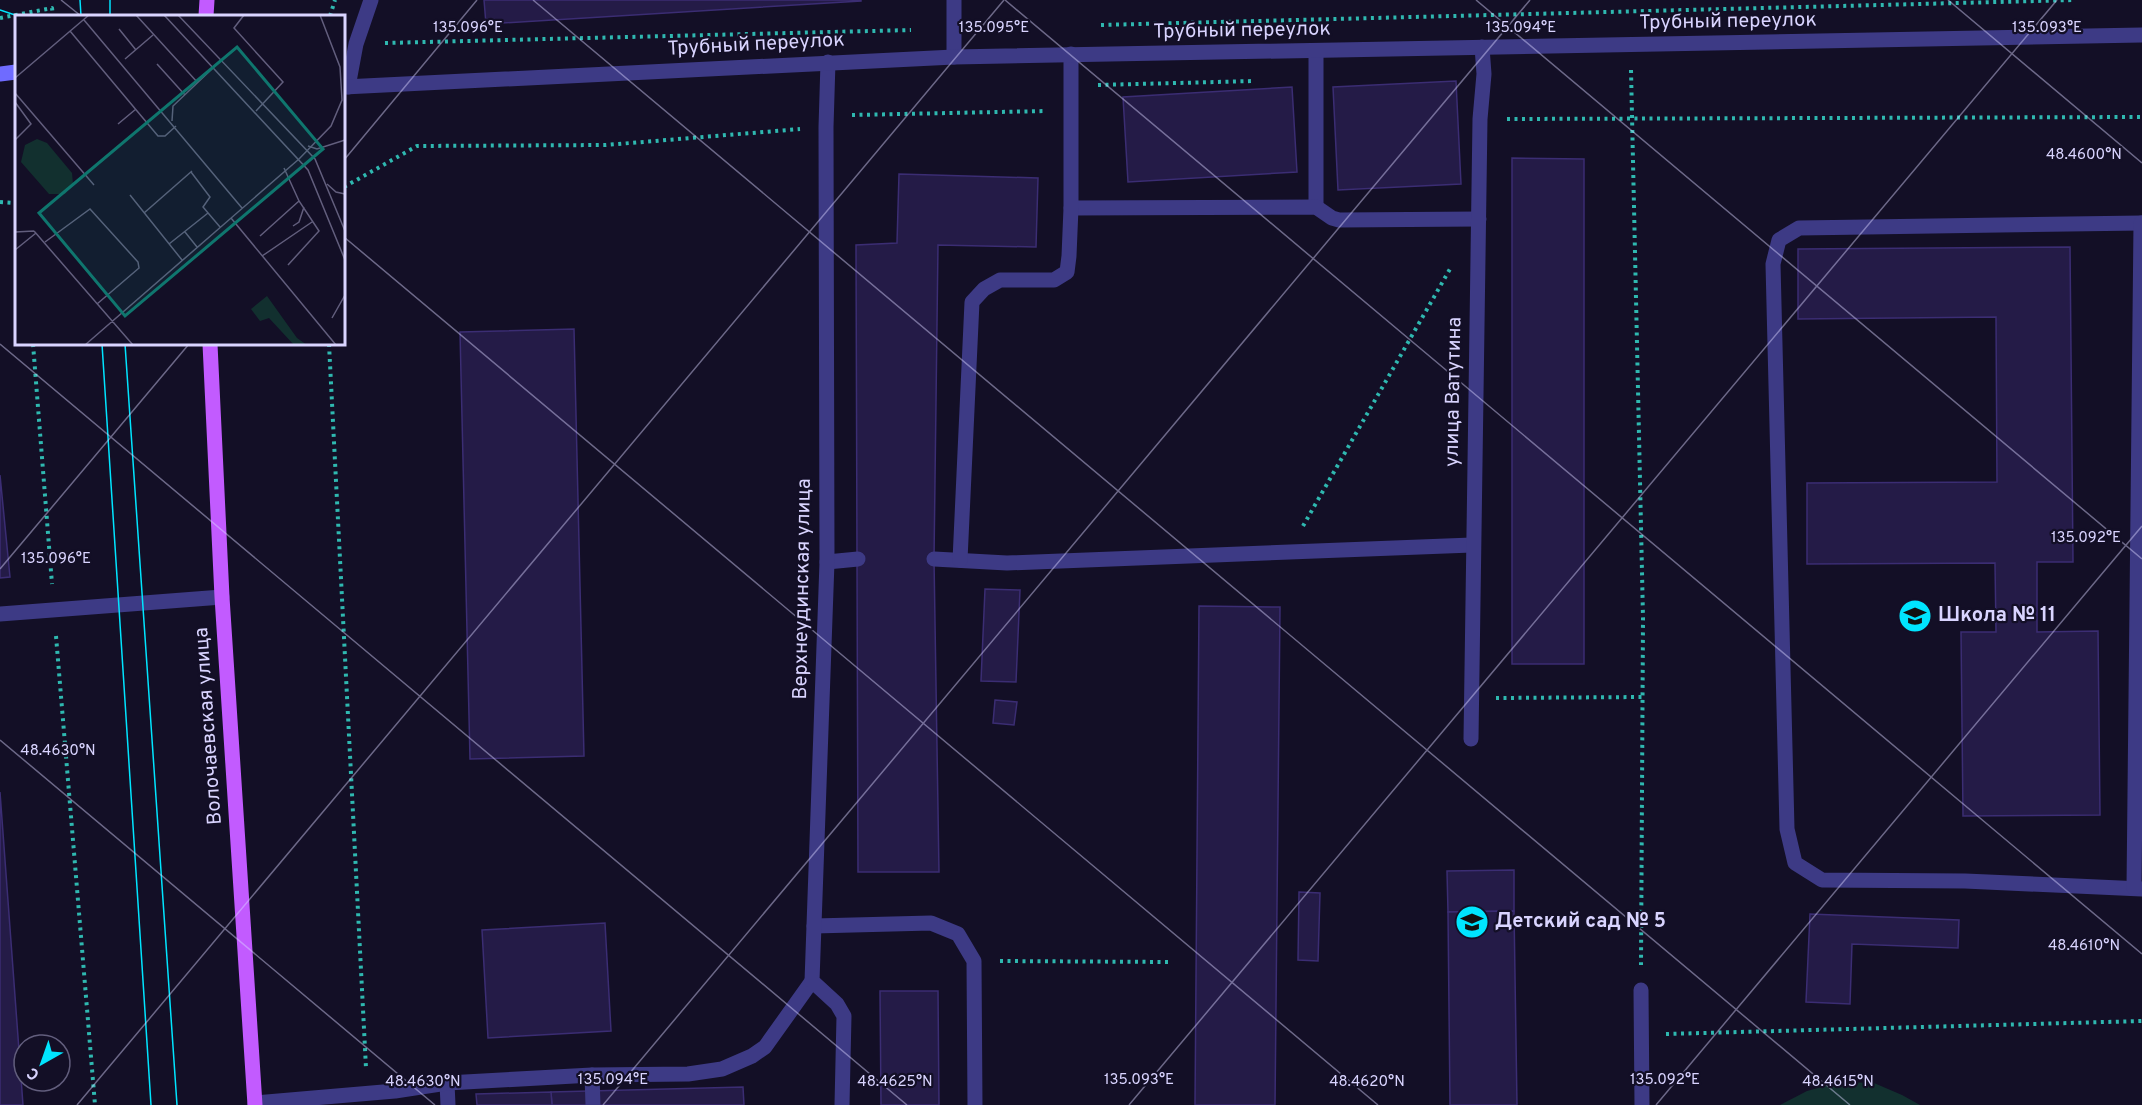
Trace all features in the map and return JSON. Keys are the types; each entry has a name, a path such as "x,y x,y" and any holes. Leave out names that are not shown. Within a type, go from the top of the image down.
{"main road":[{"path":"206,15 207,0"},
{"path":"0,74 15,72"},
{"name":"Волочаевская улица","path":"210,345 222,597 255,1104"}],"street":[{"path":"346,87 356,44 371,0"},
{"path":"954,0 954,57"},
{"name":"Трубный переулок","path":"346,87 954,57 2142,35"},
{"name":"улица Ватутина","path":"1471,739 1472,544 1480,119 1484,74 1482,47"},
{"path":"1316,51 1316,207"},
{"path":"960,560 972,302 984,289 1000,280 1054,280 1067,272 1071,208 1071,54"},
{"name":"Верхнеудинская улица","path":"812,981 814,872 827,562 828,62"},
{"path":"1071,208 1316,207 1339,220 1479,219"},
{"path":"2142,223 2138,888 1965,881 1822,880 1795,863 1786,829 1773,264 1779,240 1799,228 2142,223"},
{"path":"933,559 1007,563 1472,544"},
{"path":"827,562 858,559"},
{"path":"0,614 222,597"},
{"path":"814,926 931,923 958,934 974,961 975,1105"},
{"path":"255,1104 447,1083 592,1075 688,1074 722,1068 752,1056 765,1047 812,981 837,1004 844,1016 842,1105"},
{"path":"1641,990 1642,1105"},
{"path":"592,1075 593,1105"},
{"path":"447,1083 448,1105"}],"path":[{"path":"330,15 334,0"},
{"path":"1098,25 2075,0"},
{"path":"16,15 52,8 53,15"},
{"path":"0,18 15,15"},
{"path":"356,44 954,29"},
{"path":"1631,44 1642,606 1641,990"},
{"path":"345,186 417,146 606,145 827,122 1071,111"},
{"path":"1480,119 2142,117"},
{"path":"0,202 15,203"},
{"path":"1288,553 1455,260"},
{"path":"33,345 95,1105"},
{"path":"328,345 368,1093"},
{"path":"1471,698 1642,697"},
{"path":"974,961 1168,962"},
{"path":"1687,1033 2142,1021"}],"green space":[{"path":"1839,1082 1874,1083 1920,1105 1780,1105 1807,1091"}],"building":[{"path":"484,0 861,0 861,1 486,24"},
{"path":"1456,81 1461,184 1338,190 1333,87"},
{"path":"1292,87 1297,172 1128,182 1123,97"},
{"path":"1512,158 1584,159 1584,664 1512,664"},
{"path":"899,174 1038,178 1036,247 938,245 934,559 939,872 858,872 856,245 897,243"},
{"path":"2070,247 2073,562 2037,562 2037,632 2098,631 2100,815 1963,816 1961,632 1996,632 1995,563 1807,564 1807,483 1997,482 1996,317 1798,319 1798,249"},
{"path":"574,329 584,756 470,759 460,332"},
{"path":"0,475 10,577 0,578"},
{"path":"985,589 1020,590 1016,682 981,681"},
{"path":"1199,606 1280,607 1275,1105 1195,1105"},
{"path":"995,700 1017,702 1014,725 993,723"},
{"path":"0,792 18,1033 12,1033 12,1093 22,1093 23,1105 0,1105"},
{"path":"1514,870 1514,911 1448,912 1447,871"},
{"path":"1299,892 1320,893 1318,961 1298,960"},
{"path":"1514,911 1517,1105 1450,1105 1448,912"},
{"path":"1810,914 1959,920 1958,948 1852,944 1850,1004 1806,1002"},
{"path":"605,923 611,1031 488,1038 482,930"},
{"path":"880,991 938,991 939,1105 881,1105"},
{"path":"743,1087 744,1105 552,1105 551,1092"},
{"path":"551,1092 552,1105 477,1105 476,1094"}],"tram line":[{"path":"80,0 81,15"},
{"path":"110,0 110,15"},
{"path":"0,10 15,15"},
{"path":"102,345 151,1105"},
{"path":"125,345 177,1105"}],"place":[{"name":"Школа № 11","path":"1915,616"},
{"name":"Детский сад № 5","path":"1472,922"}]}
